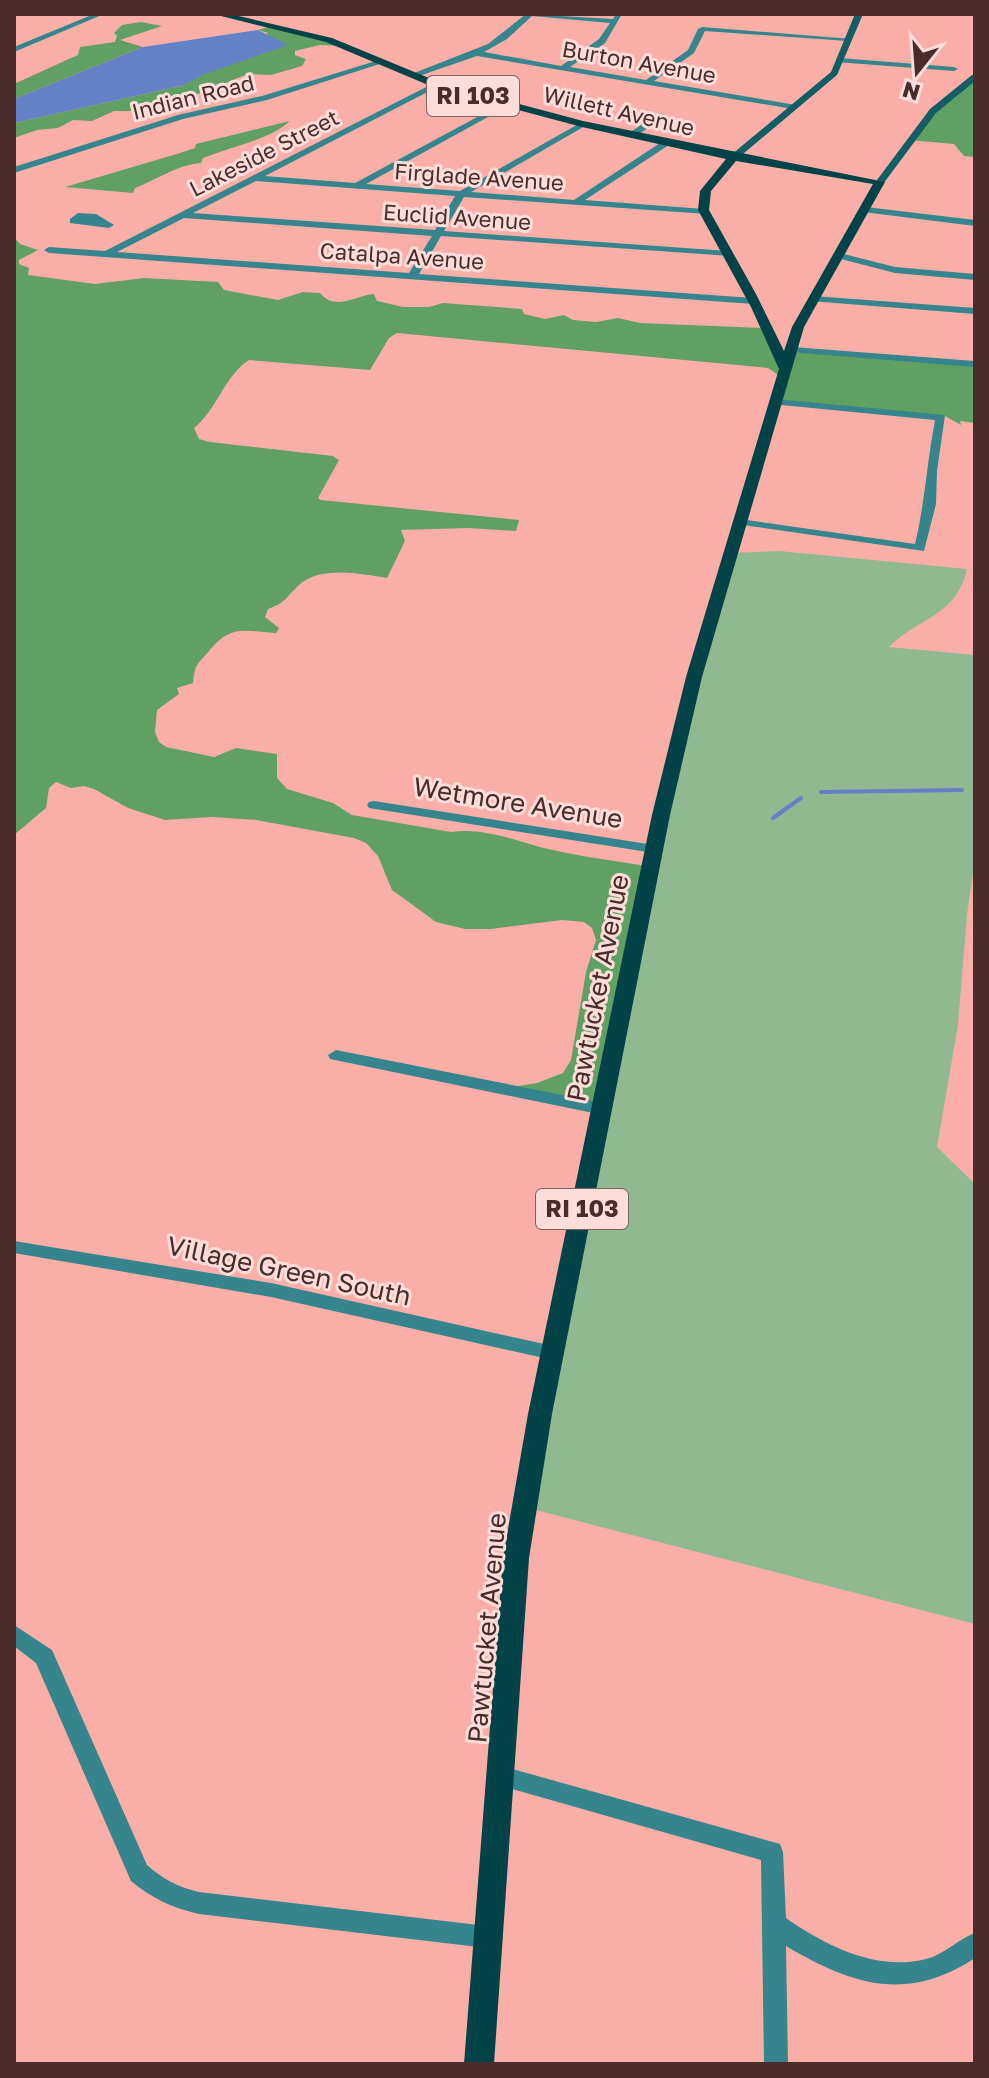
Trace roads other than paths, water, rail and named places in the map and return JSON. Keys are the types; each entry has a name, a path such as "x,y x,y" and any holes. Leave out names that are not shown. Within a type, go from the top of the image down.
{"main road":[{"name":"Willett Avenue","path":"218,14 329,40 437,85 582,124 734,157 880,182"},
{"path":"734,157 717,175 703,197 704,212 778,349 789,360"},
{"name":"RI 103","path":"789,360 798,327 880,182"},
{"path":"765,325 798,327"},
{"name":"Pawtucket Avenue","path":"479,2064 516,1558 553,1353 654,849 694,677 789,360"}],"street":[{"path":"14,43 84,14"},
{"path":"14,50 100,14"},
{"path":"413,75 479,54 517,30 531,14 617,18"},
{"path":"734,157 834,73 859,14"},
{"path":"563,68 602,41 617,18"},
{"path":"648,82 691,51 702,29 848,39"},
{"name":"Burton Avenue","path":"479,54 793,107"},
{"path":"839,60 954,69"},
{"name":"Indian Road","path":"14,170 165,121 316,83 382,62"},
{"path":"880,182 910,137 933,111 975,77"},
{"name":"Lakeside Street","path":"107,254 437,85"},
{"path":"354,187 505,104"},
{"path":"632,135 662,115"},
{"path":"412,277 461,194 582,124"},
{"path":"576,202 666,143"},
{"name":"Firglade Avenue","path":"253,178 704,212"},
{"path":"866,210 975,223"},
{"name":"Euclid Avenue","path":"183,215 728,254"},
{"path":"109,225 122,228"},
{"path":"135,230 148,233"},
{"name":"Catalpa Avenue","path":"49,250 753,301"},
{"path":"840,256 895,270 975,277"},
{"path":"813,299 975,311"},
{"path":"789,360 975,364"},
{"path":"740,522 920,548 930,504 931,471 941,417 775,402"},
{"name":"Wetmore Avenue","path":"374,805 654,849"},
{"path":"336,1055 603,1109"},
{"name":"Village Green South","path":"14,1247 256,1287 553,1353"},
{"path":"14,1634 44,1657 139,1873 155,1888 176,1898 199,1903 487,1937"},
{"path":"502,1776 772,1852 776,2064"},
{"path":"774,1924 791,1937 846,1964 904,1973 926,1971 975,1944"}],"water":[{"path":"258,30 288,45 202,75 184,85 14,123 14,99 143,47"}],"waterway":[{"path":"821,792 962,790"},
{"path":"773,818 801,798"}]}
